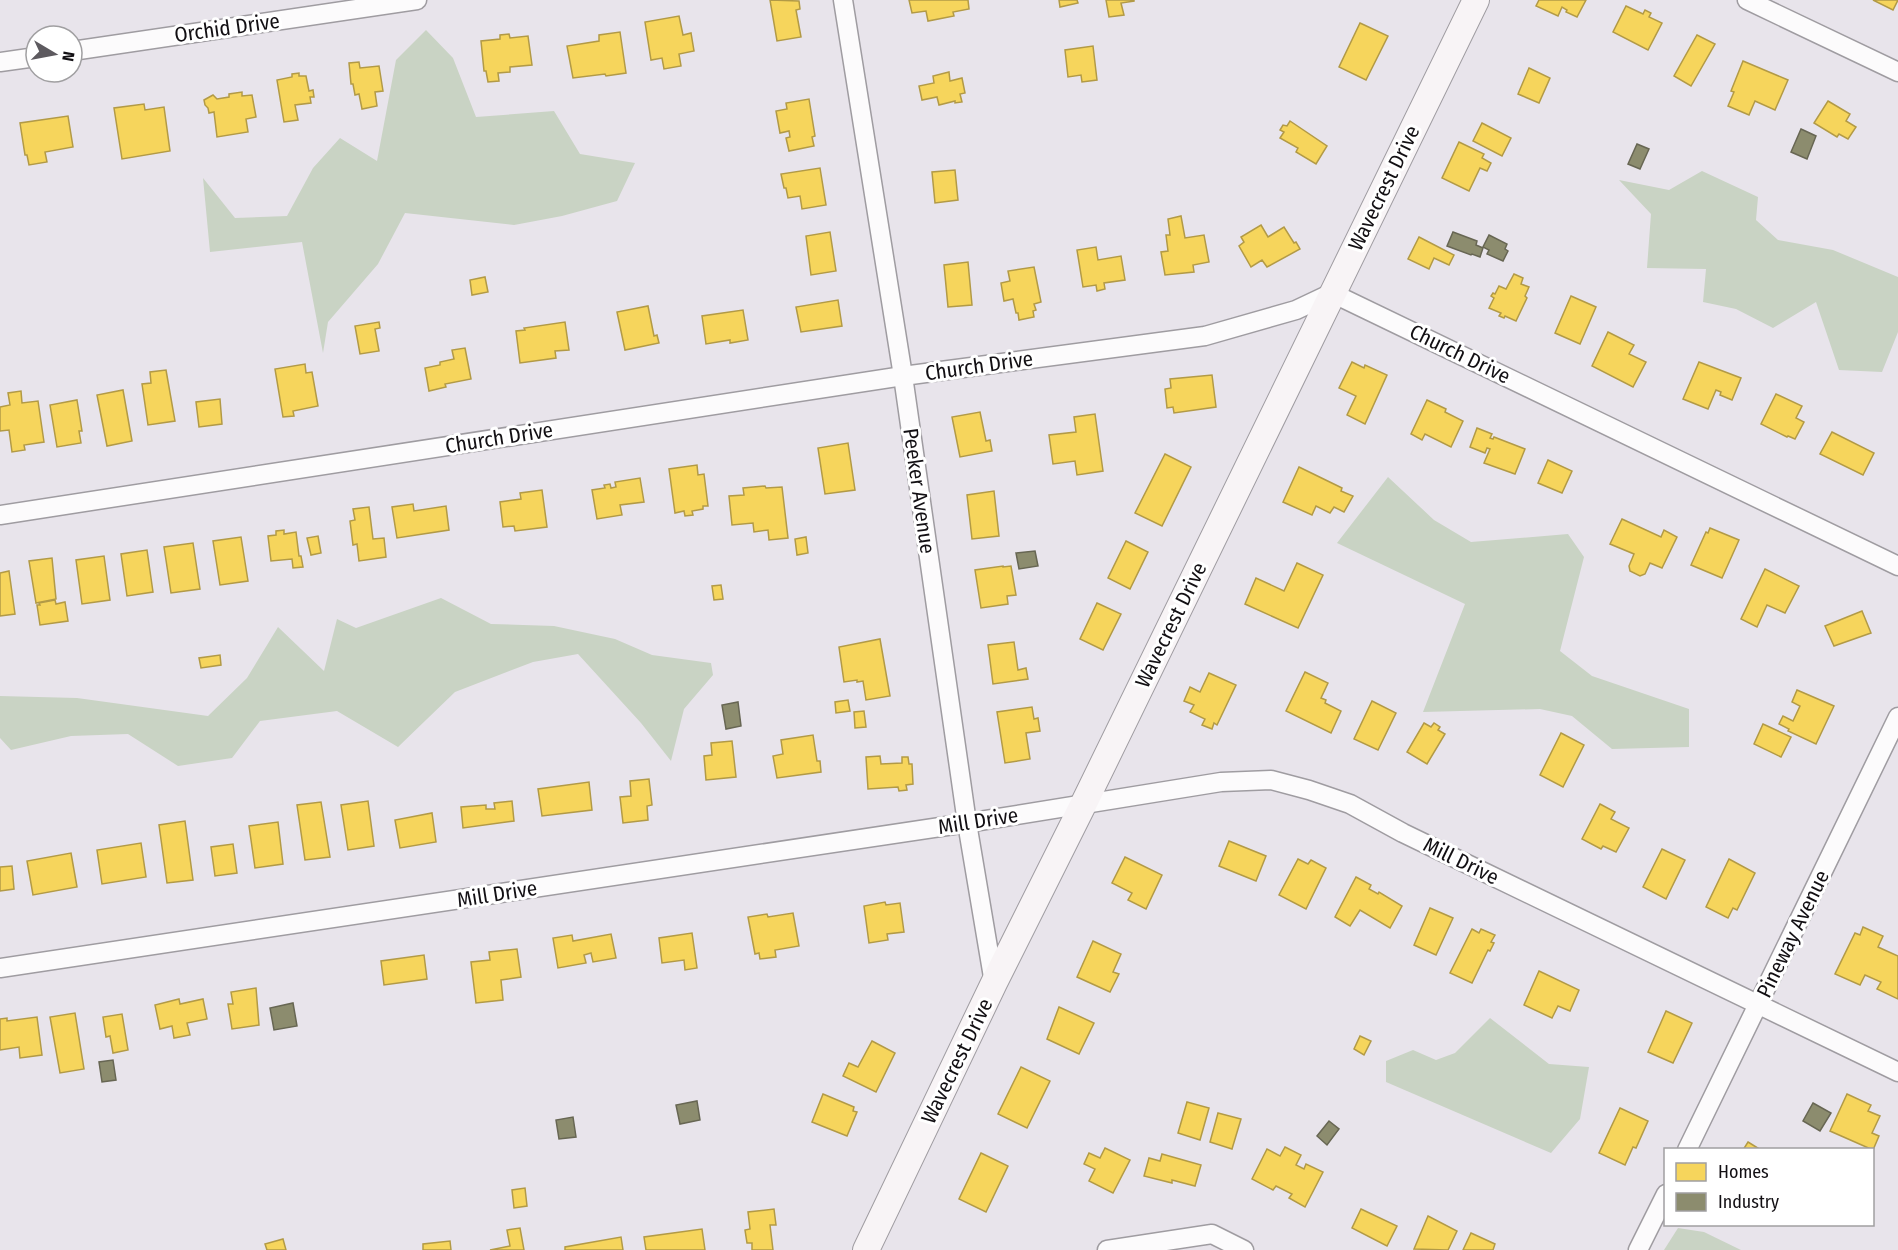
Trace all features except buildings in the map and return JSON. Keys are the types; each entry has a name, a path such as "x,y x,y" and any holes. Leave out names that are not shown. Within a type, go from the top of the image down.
{"street":[{"name":"Orchid Drive","path":"84,49 417,0"},
{"name":"Peeker Avenue","path":"843,0 903,376 967,823 994,982"},
{"name":"Wavecrest Drive","path":"866,1250 994,982 1084,804 1476,0"},
{"path":"1747,0 1898,72"},
{"path":"0,62 24,59"},
{"name":"Church Drive","path":"0,515 903,376 1205,336 1296,310 1332,293 1898,566"},
{"name":"Pineway Avenue","path":"1688,1148 1898,717"},
{"name":"Mill Drive","path":"0,968 967,823 1221,782 1271,780 1350,804 1403,833 1898,1072"},
{"path":"1638,1250 1664,1196"},
{"path":"1107,1250 1212,1234 1244,1250"}],"green space":[{"path":"426,30 453,58 476,117 554,111 580,154 635,163 617,201 562,216 514,225 405,213 378,264 328,322 323,353 302,242 210,252 203,178 235,218 287,216 313,168 340,138 377,161 396,60"},
{"path":"1702,171 1758,197 1756,220 1778,240 1833,250 1898,277 1898,332 1882,372 1839,370 1816,302 1773,328 1736,309 1703,302 1706,269 1647,268 1651,214 1619,180 1669,190"},
{"path":"1388,477 1434,520 1471,542 1568,534 1584,557 1560,651 1592,676 1689,709 1689,747 1612,749 1572,716 1540,709 1423,712 1465,604 1337,543"},
{"path":"441,598 491,624 554,626 615,639 652,655 711,663 713,675 684,709 671,761 641,723 578,654 533,662 455,692 398,747 337,711 260,721 232,758 178,766 128,734 71,736 11,750 0,738 0,696 77,698 208,716 247,678 278,627 324,671 337,619 356,628"},
{"path":"1490,1018 1549,1064 1589,1067 1580,1119 1551,1153 1386,1082 1386,1061 1413,1050 1436,1060 1455,1053"},
{"path":"1678,1228 1704,1232 1741,1250 1664,1250"}]}
